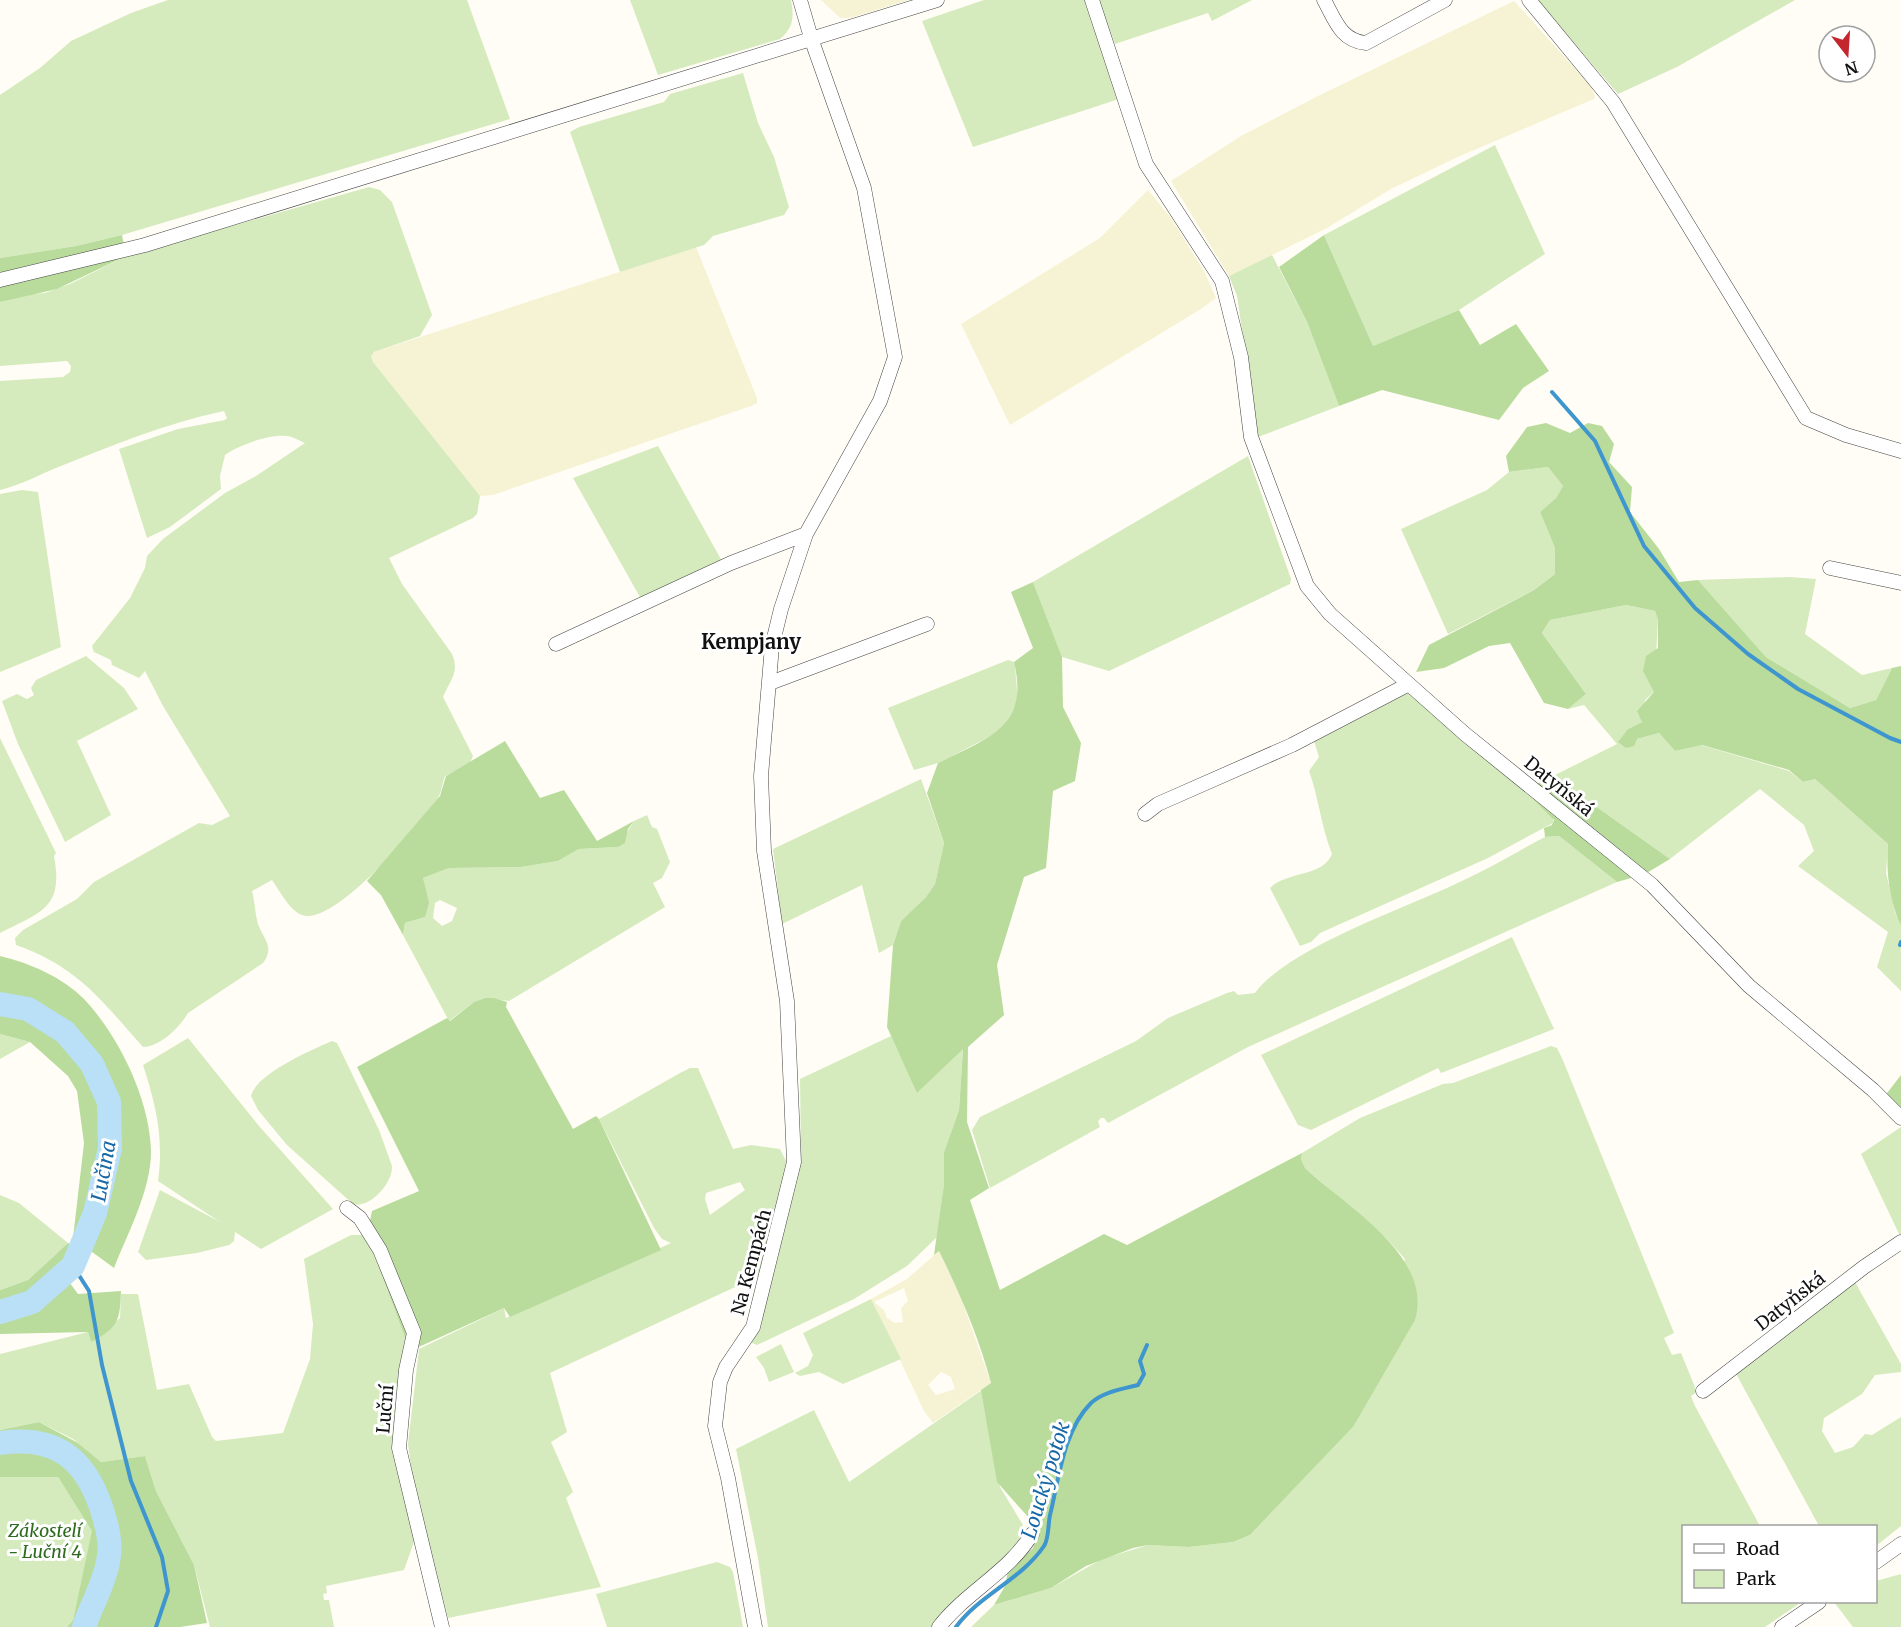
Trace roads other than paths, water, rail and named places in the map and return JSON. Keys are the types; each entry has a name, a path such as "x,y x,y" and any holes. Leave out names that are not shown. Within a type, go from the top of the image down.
{"street":[{"name":"Na Kempách","path":"755,1627 728,1478 715,1426 720,1382 726,1367 753,1327 794,1162 787,1001 764,851 761,776 775,629 806,534 880,401 894,357 893,336 864,188 812,41 800,0"},
{"path":"0,280 146,245 812,41 937,0"},
{"name":"Datyňská","path":"1092,0 1146,164 1222,281 1241,357 1251,436 1308,586 1330,614 1465,734 1652,885 1749,986 1874,1090 1901,1118"},
{"path":"1324,0 1344,35 1350,40 1366,42 1445,0"},
{"path":"1529,0 1613,102 1806,418 1846,435 1901,451"},
{"path":"556,645 731,563 806,534"},
{"path":"1830,568 1901,583"},
{"path":"770,683 927,624"},
{"path":"1145,814 1158,804 1292,746 1409,684"},
{"name":"Luční","path":"347,1208 360,1218 380,1250 414,1334 406,1370 399,1448 442,1627"},
{"name":"Datyňská","path":"1703,1391 1864,1267 1901,1242"},
{"path":"939,1627 958,1605 1019,1552 1032,1534"},
{"path":"1877,1561 1901,1544"},
{"path":"1782,1627 1818,1603"}],"waterway":[{"path":"1552,392 1595,441 1644,546 1695,608 1748,654 1798,689 1901,742"},
{"name":"Lučina","path":"0,1004 28,1009 65,1032 92,1064 109,1102 110,1148 95,1213 73,1266 32,1302 0,1312"},
{"path":"73,1266 89,1291 102,1365 131,1481 162,1557 168,1591 156,1627"},
{"name":"Loucký potok","path":"956,1627 976,1606 1035,1558 1044,1546 1063,1456 1074,1427 1096,1399 1113,1391 1138,1385 1144,1374 1140,1361 1147,1345"},
{"name":"Lučina","path":"0,1443 19,1441 36,1443 64,1453 86,1475 94,1490 107,1527 109,1555 104,1578 84,1627"}],"district":[{"name":"Kempjany","path":"751,641"}],"park label":[{"name":"Zákostelí - Luční 4","path":"45,1540"}]}
